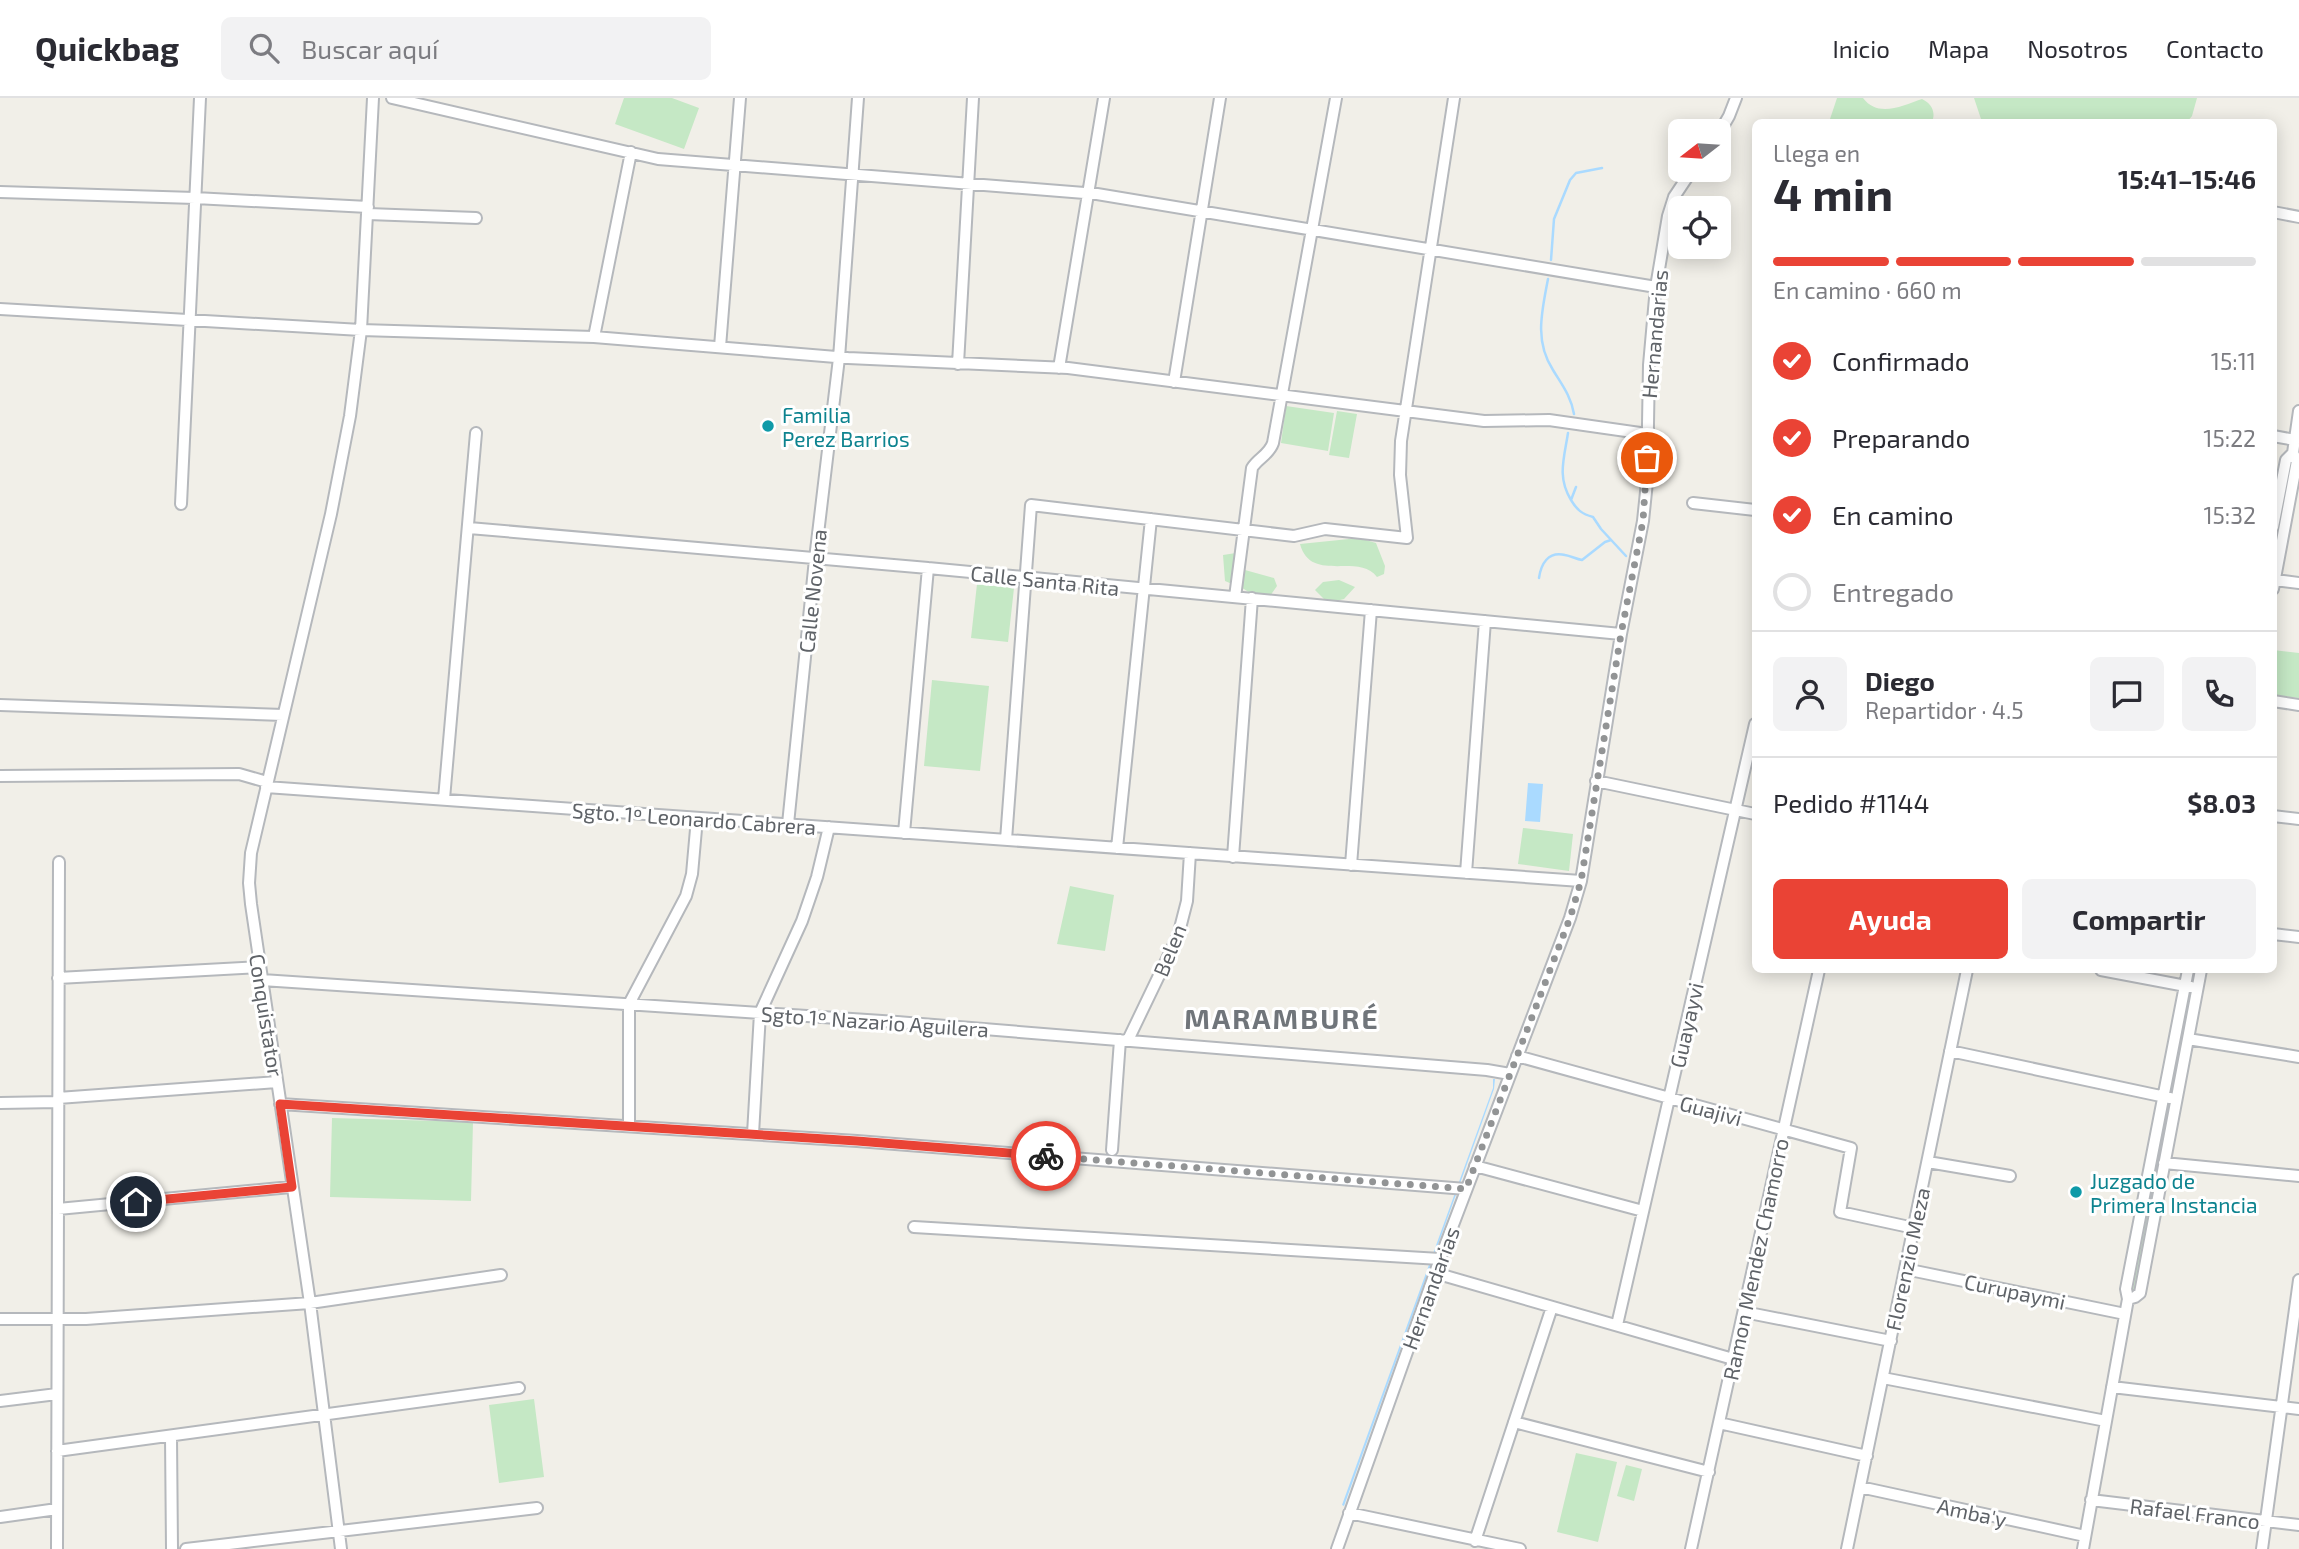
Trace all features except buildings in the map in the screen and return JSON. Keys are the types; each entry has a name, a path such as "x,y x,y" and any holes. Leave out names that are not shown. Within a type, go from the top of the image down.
{"street":[{"path":"181,504 200,98"},
{"name":"Conquistator","path":"341,1549 310,1303 259,967 249,883 251,853 331,514 350,416 361,330 373,98"},
{"path":"392,98 658,159 1088,193 1656,287"},
{"path":"720,347 740,98"},
{"name":"Calle Novena","path":"788,824 839,358 858,98"},
{"path":"958,364 973,98"},
{"path":"1059,368 1104,98"},
{"path":"1174,382 1220,98"},
{"path":"1235,597 1252,468 1257,460 1270,450 1336,98"},
{"path":"1006,840 1031,505 1294,536 1325,530 1406,538 1400,458 1405,411 1454,98"},
{"path":"1727,119 1736,98"},
{"path":"594,337 631,152"},
{"name":"Hernandarias","path":"1337,1549 1440,1259 1570,918 1581,881 1621,634 1643,521 1647,482 1649,365 1656,287 1668,216 1674,197 1684,182"},
{"path":"0,192 195,198 476,218"},
{"path":"2277,213 2299,217"},
{"path":"0,309 361,330 594,337 839,358 1059,368 1484,421 1549,420 1647,434"},
{"path":"2277,546 2298,467 2293,453 2299,411"},
{"path":"444,800 476,433"},
{"path":"2277,437 2295,440"},
{"path":"2277,506 2286,460 2293,453"},
{"path":"1693,503 1752,510"},
{"path":"1120,848 1151,519"},
{"name":"Calle Santa Rita","path":"469,528 928,568 1621,634"},
{"path":"904,833 928,568"},
{"path":"2277,585 2299,583"},
{"path":"1233,856 1252,598"},
{"path":"1351,865 1371,610"},
{"path":"1466,873 1486,621"},
{"path":"2277,702 2299,705"},
{"path":"0,705 283,715"},
{"name":"Guayayvi","path":"1617,1325 1752,737"},
{"name":"Sgto. 1º Leonardo Cabrera","path":"0,776 239,774 267,784 444,800 1581,881"},
{"path":"1596,781 1752,813"},
{"path":"2277,816 2299,819"},
{"path":"629,1126 629,1004 686,896 692,874 697,818"},
{"path":"753,1134 760,1013 802,921 817,877 829,827"},
{"name":"Belen","path":"1124,1040 1178,936 1187,901 1190,853"},
{"path":"57,1549 59,862"},
{"path":"2277,934 2299,937"},
{"path":"58,978 259,967"},
{"name":"Ramon Mendez Chamorro","path":"1692,1549 1818,973"},
{"name":"Florenzio Meza","path":"1847,1549 1966,973"},
{"path":"2117,973 2197,989"},
{"path":"2082,1549 2128,1299 2126,1289 2187,973"},
{"path":"2128,1299 2140,1293 2200,973"},
{"name":"Sgto 1º Nazario Aguilera","path":"262,980 1124,1040 1510,1074"},
{"path":"2188,1039 2299,1056"},
{"path":"1112,1150 1124,1040"},
{"path":"1950,1051 2176,1100"},
{"name":"Guajivi","path":"1517,1056 1852,1148 1840,1212 1914,1228"},
{"path":"0,1103 277,1082"},
{"path":"280,1104 753,1134 1466,1189"},
{"path":"1928,1162 2010,1176"},
{"path":"2164,1163 2299,1176"},
{"path":"1475,1166 1643,1211"},
{"path":"58,1209 292,1187"},
{"path":"914,1227 1440,1259"},
{"name":"Curupaymi","path":"1906,1269 2125,1314"},
{"path":"1435,1273 1733,1359"},
{"path":"0,1319 57,1321 310,1303 500,1275"},
{"path":"2262,1549 2298,1288"},
{"path":"1475,1541 1552,1307"},
{"path":"1744,1312 1891,1341"},
{"path":"1883,1378 2105,1421"},
{"path":"2112,1387 2299,1409"},
{"path":"57,1451 519,1388"},
{"path":"0,1401 57,1394"},
{"path":"1514,1422 1709,1472"},
{"path":"1719,1423 1867,1457"},
{"path":"171,1437 172,1549"},
{"name":"Amba'y","path":"1860,1488 2085,1536"},
{"name":"Rafael Franco","path":"2091,1500 2299,1525"},
{"path":"186,1549 537,1508"},
{"path":"0,1517 57,1509"},
{"path":"1349,1513 1520,1549"}],"green space":[{"path":"624,98 672,98 699,108 684,149 615,124"},
{"path":"1837,98 1863,98 1876,108 1883,109 1922,99 1928,103 1934,115 1933,119 1830,119"},
{"path":"1974,98 2197,98 2190,119 1981,119"},
{"path":"1286,406 1334,413 1328,451 1281,443"},
{"path":"1337,411 1357,414 1349,458 1329,455"},
{"path":"1359,538 1376,543 1385,566 1384,574 1377,577 1369,570 1358,567 1314,563 1306,556 1300,544"},
{"path":"1236,553 1245,570 1274,578 1277,586 1270,596 1256,597 1225,581 1223,555"},
{"path":"1339,580 1355,587 1344,599 1328,603 1315,590 1323,582"},
{"path":"977,584 1014,588 1008,642 971,638"},
{"path":"2277,650 2299,653 2299,698 2277,695"},
{"path":"932,680 989,686 980,771 924,766"},
{"path":"1523,828 1573,834 1569,871 1518,864"},
{"path":"1070,886 1114,895 1105,951 1057,944"},
{"path":"2168,1106 2170,1108 2132,1292"},
{"path":"332,1118 473,1122 471,1201 330,1197"},
{"path":"534,1399 544,1477 499,1483 489,1405"},
{"path":"1576,1453 1617,1462 1598,1542 1557,1532"},
{"path":"1626,1465 1642,1469 1634,1501 1617,1496"}],"water":[{"path":"1528,783 1543,784 1540,822 1525,821"},
{"path":"1493,1079 1494,1089 1344,1506 1342,1505 1493,1088"}],"waterway":[{"path":"1551,260 1554,219 1570,180 1576,173 1602,168"},
{"path":"1548,279 1541,326 1543,348 1568,396 1574,414"},
{"path":"1568,433 1563,468 1567,492 1578,509 1593,517 1626,556"},
{"path":"1571,500 1576,487"},
{"path":"1539,578 1546,560 1550,557 1559,554 1582,560 1611,540"}],"way so far":[{"path":"1046,1156 1466,1189 1570,918 1581,881 1621,634 1643,521 1647,458"}],"place":[{"name":"Familia Perez Barrios","path":"768,426"},
{"name":"Juzgado de Primera Instancia","path":"2076,1192"}],"district":[{"name":"MARAMBURÉ","path":"1282,1018"}],"route":[{"path":"136,1202 292,1187 280,1104 857,1141 1046,1156"}]}
